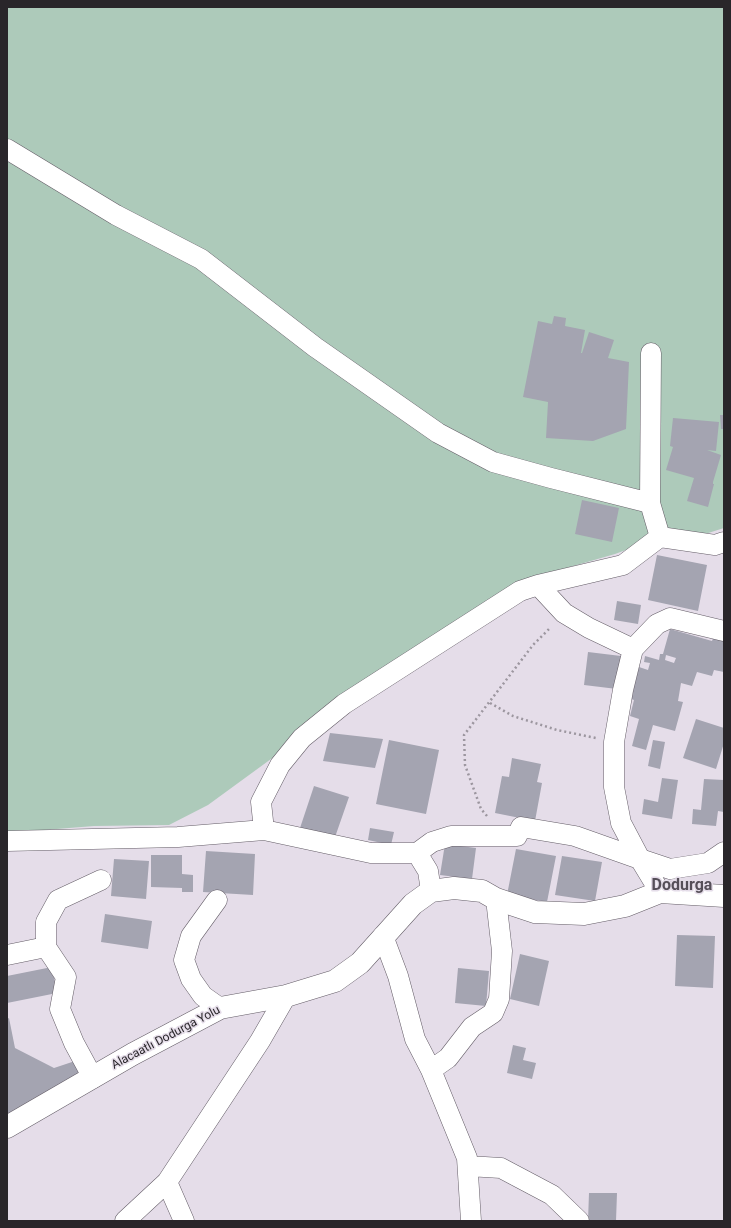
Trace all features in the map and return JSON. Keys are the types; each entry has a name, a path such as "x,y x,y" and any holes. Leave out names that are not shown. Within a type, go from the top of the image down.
{"street":[{"path":"7,149 116,215 201,259 315,347 438,433 493,462 650,503"},
{"path":"651,353 650,503 660,537"},
{"path":"264,830 260,802 280,765 302,738 344,704 520,591 538,585 623,565 660,537 715,545 724,542"},
{"path":"538,585 564,613 589,628 633,649"},
{"path":"660,892 621,823 614,788 614,742 622,690 633,649 656,624 670,618 724,631"},
{"path":"7,841 178,837 264,830 371,853 417,853 432,842 451,836 517,836 521,827 575,836 670,869 708,863 724,852"},
{"path":"417,853 428,871 431,891"},
{"path":"93,1078 74,1043 60,1009 66,977 46,947 46,922 58,900 101,880"},
{"name":"Alacaatlı Dodurga Yolu","path":"7,1127 133,1054 220,1008 286,996 335,981 360,963 413,904 431,891 454,888 482,891 496,899 535,912 584,914 625,906 660,892 724,896"},
{"path":"431,1070 448,1058 472,1027 493,1013 499,999 502,950 496,899"},
{"path":"217,900 191,936 184,960 191,979 204,996 220,1008"},
{"path":"383,936 398,976 415,1039 431,1070 467,1158 471,1221"},
{"path":"7,955 46,947"},
{"path":"125,1221 167,1182 260,1041 286,996"},
{"path":"468,1166 501,1168 552,1196 579,1221"},
{"path":"167,1182 184,1221"}],"path":[{"path":"491,820 481,809 465,765 464,735 533,645 564,613"},
{"path":"490,703 513,716 557,730 614,742"}],"green space":[{"path":"7,7 724,7 724,528 705,534 678,531 615,554 563,569 497,594 208,805 169,825 94,826 7,833"}],"building":[{"path":"554,316 566,318 565,326 585,330 581,353 589,332 614,340 608,358 629,362 626,429 593,441 546,438 548,402 523,397 538,321 552,324"},
{"path":"720,415 724,415 724,429 721,429"},
{"path":"673,418 719,422 716,451 707,450 721,455 713,482 714,484 708,507 687,501 694,478 666,470 673,447 670,446"},
{"path":"582,500 619,508 612,542 575,534"},
{"path":"657,555 707,565 698,611 648,600"},
{"path":"617,601 641,605 638,624 614,620"},
{"path":"670,629 712,641 713,638 724,640 724,672 714,670 712,676 697,672 692,686 681,683 678,701 683,702 675,731 653,725 646,750 632,746 639,719 630,716 634,700 631,699 639,667 648,670 650,663 644,662 645,656 659,660 660,654 663,654","holes":["666,655 676,658 674,663 665,660"]},
{"path":"588,652 621,656 617,689 584,685"},
{"path":"696,719 724,728 724,743 716,769 683,758"},
{"path":"330,733 383,739 375,768 323,761"},
{"path":"389,740 439,750 426,814 376,804"},
{"path":"653,740 665,742 660,769 648,766"},
{"path":"512,758 541,764 537,782 542,783 535,821 495,813 502,776 509,777"},
{"path":"662,778 678,780 672,819 642,814 644,799 658,802"},
{"path":"704,779 724,780 724,812 718,811 716,826 692,824 693,809 701,810"},
{"path":"314,786 349,797 334,840 300,828"},
{"path":"370,828 394,832 391,845 368,840"},
{"path":"445,844 476,848 472,879 440,875"},
{"path":"516,849 556,856 547,902 507,895"},
{"path":"206,851 255,854 253,895 203,892"},
{"path":"151,855 182,855 182,874 193,875 193,892 182,892 182,888 151,887"},
{"path":"562,856 602,862 595,901 555,895"},
{"path":"114,859 149,861 146,899 111,896"},
{"path":"105,914 152,921 148,949 101,942"},
{"path":"677,935 715,936 713,988 675,986"},
{"path":"520,954 549,961 539,1006 510,999"},
{"path":"52,967 57,993 7,1003 7,976"},
{"path":"458,968 489,971 486,1006 455,1003"},
{"path":"9,1018 15,1048 54,1068 75,1061 81,1078 7,1116 7,1019"},
{"path":"513,1045 526,1048 523,1060 536,1063 532,1079 507,1073"},
{"path":"589,1193 617,1193 616,1221 588,1221"}],"district":[{"name":"Dodurga","path":"682,886"}]}
